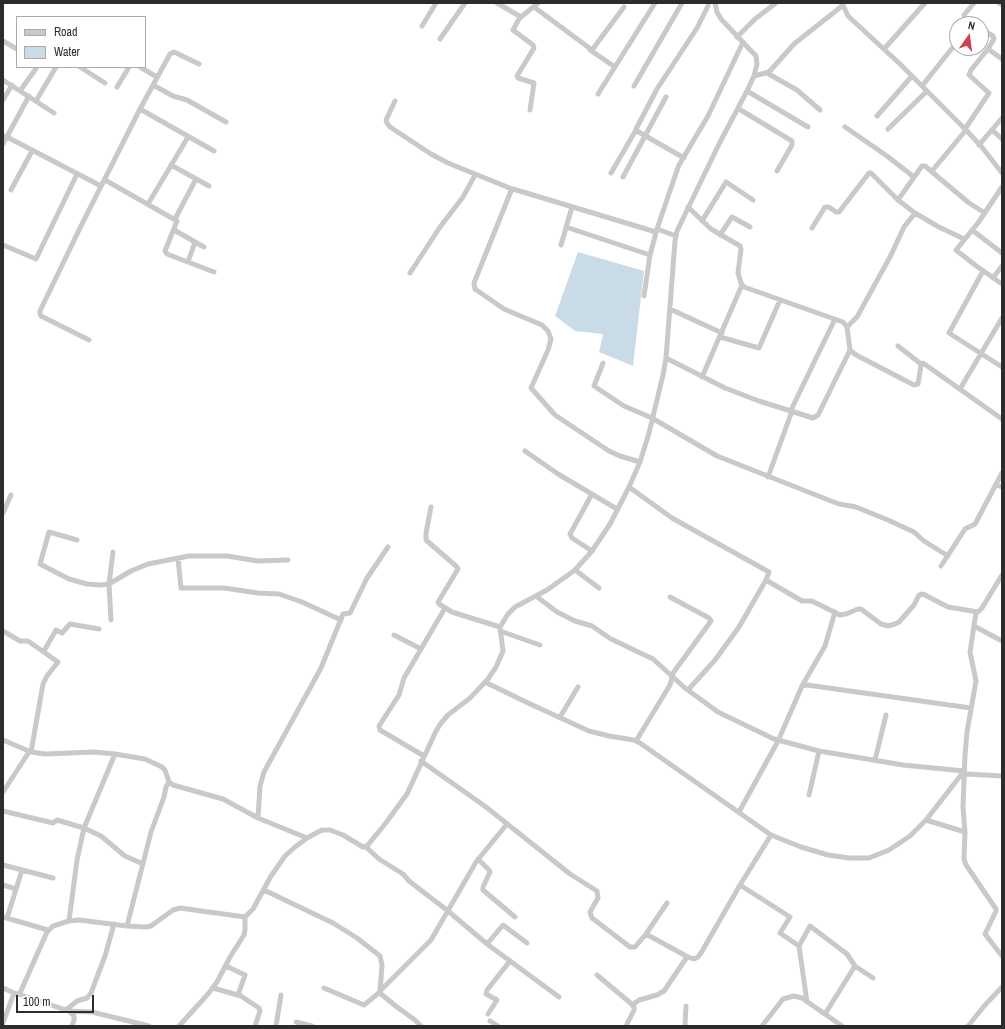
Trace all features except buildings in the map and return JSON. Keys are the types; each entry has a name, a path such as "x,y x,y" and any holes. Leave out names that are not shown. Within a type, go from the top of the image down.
{"street":[{"path":"422,26 436,3"},
{"path":"440,39 465,3"},
{"path":"497,3 520,17"},
{"path":"598,94 654,3"},
{"path":"634,86 682,3"},
{"path":"366,847 407,794 441,723 448,715 470,698 485,682 496,667 502,654 500,629 512,610 548,590 575,570 592,551 610,524 640,462 663,376 666,358 676,236 688,207 720,142 748,92 757,64 757,58 724,23 716,10 715,3"},
{"path":"737,37 755,19 776,3"},
{"path":"884,49 925,3"},
{"path":"964,16 974,3"},
{"path":"611,173 636,130 657,89 697,28 706,4 716,10"},
{"path":"754,76 767,73 794,44 842,4 848,16 927,91 979,145 1002,173"},
{"path":"530,110 534,83 517,77 534,48 533,45 513,28 520,17 523,17 536,5 590,50 615,67"},
{"path":"590,50 593,49 624,7"},
{"path":"989,35 994,38 989,47"},
{"path":"3,41 16,48"},
{"path":"644,296 650,255 656,231 675,176 708,116 743,42"},
{"path":"989,50 1002,59"},
{"path":"89,340 41,316 39,312 140,109 172,52 199,64"},
{"path":"922,86 949,52"},
{"path":"932,171 965,130 989,93 969,75 971,70 982,56"},
{"path":"20,91 36,68"},
{"path":"36,101 55,68"},
{"path":"117,87 128,68"},
{"path":"142,68 157,77"},
{"path":"86,69 105,83"},
{"path":"767,73 797,90 820,110"},
{"path":"877,116 912,76"},
{"path":"3,80 54,113"},
{"path":"3,100 12,85"},
{"path":"153,85 171,95 187,100 226,122"},
{"path":"888,129 927,91"},
{"path":"748,92 808,127"},
{"path":"3,144 5,137 29,96"},
{"path":"623,177 666,97"},
{"path":"395,102 386,120 390,127 431,154 475,175 512,189 676,236"},
{"path":"140,109 214,151"},
{"path":"739,109 792,141 792,145 777,171"},
{"path":"979,145 1002,118"},
{"path":"846,127 887,156 914,178"},
{"path":"636,130 684,158"},
{"path":"992,130 1002,139"},
{"path":"5,137 101,186"},
{"path":"148,204 188,137"},
{"path":"11,190 32,151"},
{"path":"171,165 209,186"},
{"path":"898,200 923,166 926,166 969,203 985,212"},
{"path":"812,228 826,206 829,206 838,212 869,173 898,200 915,213 964,239"},
{"path":"3,245 36,259 77,174"},
{"path":"410,273 440,227 463,197 475,175"},
{"path":"196,179 175,218 177,220 166,252 214,272"},
{"path":"105,180 175,218"},
{"path":"702,221 726,182 754,200"},
{"path":"1002,187 956,250 1002,284"},
{"path":"512,189 478,271 474,286 476,289 508,311 542,325 548,330 551,339 548,350 531,388 555,415 609,451 640,462"},
{"path":"561,245 572,207"},
{"path":"666,358 725,388 791,410 810,418 816,417 850,350 847,327 845,323 745,288 742,285 738,273 740,246 720,235 702,221 688,207"},
{"path":"847,327 857,317 904,227 915,213"},
{"path":"720,235 732,217 750,227"},
{"path":"566,227 650,255"},
{"path":"174,230 204,247"},
{"path":"972,230 1002,253"},
{"path":"188,262 195,242"},
{"path":"993,278 1002,266"},
{"path":"983,271 948,333 1002,366"},
{"path":"702,377 742,285"},
{"path":"670,309 721,335 759,348 780,300"},
{"path":"960,389 1002,318"},
{"path":"768,477 791,410 836,319"},
{"path":"898,346 921,364 924,364 1002,419"},
{"path":"850,350 856,355 914,385 918,384 921,364"},
{"path":"603,363 594,386 624,406 652,418 717,456 836,503 856,507 914,532 924,541 948,556"},
{"path":"525,451 562,476 617,509"},
{"path":"941,566 965,529 975,524 1002,473"},
{"path":"996,485 1002,487"},
{"path":"629,487 672,518 728,551 767,570 769,573 728,643 688,690"},
{"path":"592,494 570,534 572,538 592,551"},
{"path":"3,513 11,495"},
{"path":"431,507 426,540 456,566 458,570 438,602 439,604 445,608 540,645"},
{"path":"77,540 50,532 40,564 74,581 95,585 109,584 139,567 189,556 227,556 258,561 288,560"},
{"path":"258,818 260,786 264,772 321,668 344,613 350,613 367,578 388,547"},
{"path":"111,620 109,584 113,552"},
{"path":"178,558 180,586 182,588 224,588 258,593 279,594 302,602 341,620"},
{"path":"575,570 598,588"},
{"path":"766,580 802,600 812,601 843,615 858,609 881,624 892,626 899,622 914,605 919,594 923,594 948,607 976,612 980,610 1002,575"},
{"path":"536,596 553,610 577,622 592,626 611,639 653,659 688,690 718,712 763,735 819,751 903,765 1002,776"},
{"path":"636,741 670,685 674,671 711,621 709,618 670,597"},
{"path":"445,608 404,678 400,693 379,728 423,758 570,874 597,891 598,898 590,912 590,916 593,920 631,948 635,947 646,934 667,903"},
{"path":"739,812 778,740 799,689 825,646 835,612"},
{"path":"976,612 970,652 976,684 967,732 964,772 963,807 965,862 996,909 985,934 1002,956"},
{"path":"44,651 56,630 62,633 70,624 99,629"},
{"path":"974,626 1002,641"},
{"path":"3,631 20,640 27,641 44,651 58,662 47,676 43,684 30,752 3,792"},
{"path":"394,635 421,649"},
{"path":"485,682 598,734 636,741 772,835 801,847 828,855 862,859 884,853 897,846 910,836 926,820 964,772"},
{"path":"802,686 807,685 971,708"},
{"path":"560,717 578,687"},
{"path":"875,760 886,715"},
{"path":"3,740 30,752 45,754 94,752 145,759 159,765 165,770 170,782 185,789 223,799 258,818 307,838"},
{"path":"810,795 819,751"},
{"path":"69,921 77,860 84,828 115,754"},
{"path":"127,926 154,824 166,787 170,782"},
{"path":"3,811 53,823 57,820 84,828 101,836 125,856 143,864"},
{"path":"926,820 965,832"},
{"path":"324,988 364,1006 380,992 431,940 478,859 507,824"},
{"path":"3,1022 16,994 25,983 48,930 53,926 69,921 86,920 137,927 152,926 168,913 180,908 245,917 250,914 271,876 285,856 307,838 322,830 330,830 366,847 372,854 403,874 409,881 487,944 559,998"},
{"path":"646,934 687,957 694,959 701,954 740,885 772,835"},
{"path":"478,859 490,871 483,890 515,917"},
{"path":"3,865 53,878"},
{"path":"22,870 5,917 48,930"},
{"path":"3,885 16,889"},
{"path":"740,885 790,917 780,933 799,946"},
{"path":"264,890 333,923 357,938 380,956 382,965 380,992 392,1004 421,1026"},
{"path":"179,1026 213,988 245,933 245,917"},
{"path":"68,1010 77,1001 87,998 91,993 105,956 114,924"},
{"path":"487,944 503,925 527,943"},
{"path":"807,1002 799,946 810,926 848,954 855,966 873,978"},
{"path":"632,1005 639,1000 657,995 664,991 687,957"},
{"path":"488,1014 497,1000 486,994 487,990 510,961"},
{"path":"226,966 245,975 238,995"},
{"path":"825,1014 855,966"},
{"path":"598,975 634,1006 634,1010 626,1026"},
{"path":"968,1026 984,1005 1002,987"},
{"path":"3,988 16,994 68,1010 87,1011 149,1026"},
{"path":"213,988 238,995 260,1009 255,1026"},
{"path":"276,1026 281,995"},
{"path":"762,1026 778,1003 786,997 798,996 842,1026"},
{"path":"685,1026 686,1006"},
{"path":"68,1010 73,1013 74,1016 72,1026"},
{"path":"490,1021 498,1026"},
{"path":"296,1022 312,1026"}],"water":[{"path":"578,252 644,271 633,366 599,352 603,334 575,331 555,316"}]}
